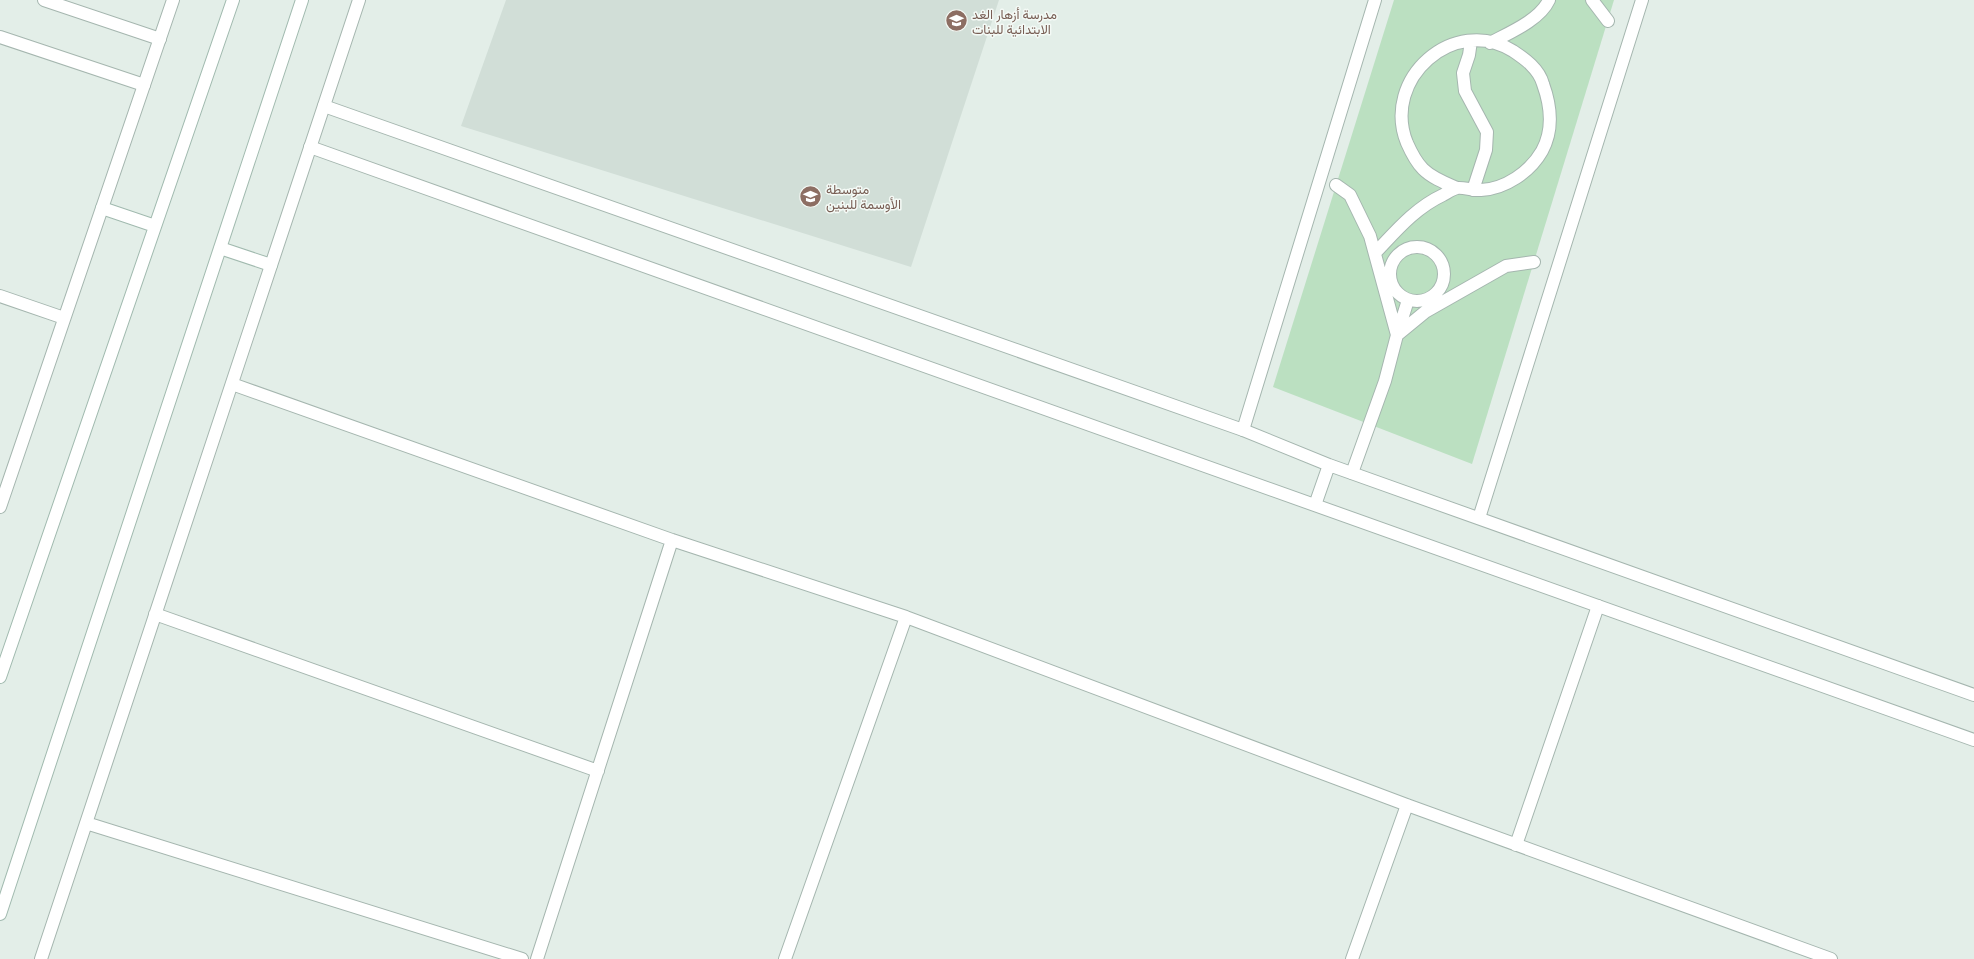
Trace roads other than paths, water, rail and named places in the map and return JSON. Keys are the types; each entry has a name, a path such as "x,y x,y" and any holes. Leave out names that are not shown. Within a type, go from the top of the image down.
{"street":[{"path":"44,0 160,39"},
{"path":"0,508 173,0"},
{"path":"0,677 233,0"},
{"path":"0,914 302,0"},
{"path":"41,959 359,0"},
{"path":"1243,430 1375,0"},
{"path":"1490,43 1526,24 1546,5 1549,0"},
{"path":"1592,0 1608,21"},
{"path":"1479,518 1642,0"},
{"path":"0,37 144,85"},
{"path":"1471,41 1469,55 1463,73 1465,91 1488,132 1486,150 1473,190"},
{"path":"1481,41 1490,43 1505,46 1526,59 1542,79 1550,102 1550,127 1542,151 1527,170 1506,184 1481,190 1457,188 1438,180 1422,168 1411,152 1403,134 1401,114 1404,94 1413,76 1426,60 1442,49 1461,42 1481,41"},
{"path":"324,106 1243,430 1329,465 1974,695"},
{"path":"310,146 1974,740"},
{"path":"1336,185 1350,195 1370,236 1398,335"},
{"path":"1375,253 1407,218 1429,201 1457,188"},
{"path":"102,208 155,226"},
{"path":"1414,247 1430,250 1437,256 1444,272 1440,289 1426,299 1417,301 1408,300 1401,295 1391,280 1390,271 1393,263 1405,250 1414,247"},
{"path":"220,248 271,265"},
{"path":"1398,335 1425,312 1506,266 1534,262"},
{"path":"0,296 64,318"},
{"path":"1352,473 1385,381 1408,300"},
{"path":"232,384 672,540 906,616 1407,805 1832,959"},
{"path":"1315,505 1329,465"},
{"path":"537,959 672,540"},
{"path":"1516,845 1598,606"},
{"path":"155,614 598,771"},
{"path":"785,959 906,616"},
{"path":"1352,959 1407,805"},
{"path":"86,823 522,959"}],"place":[{"name":"مدرسة أزهار الغد الابتدائية للبنات","path":"956,21"},
{"name":"متوسطة الأوسمة للبنين","path":"810,196"}]}
